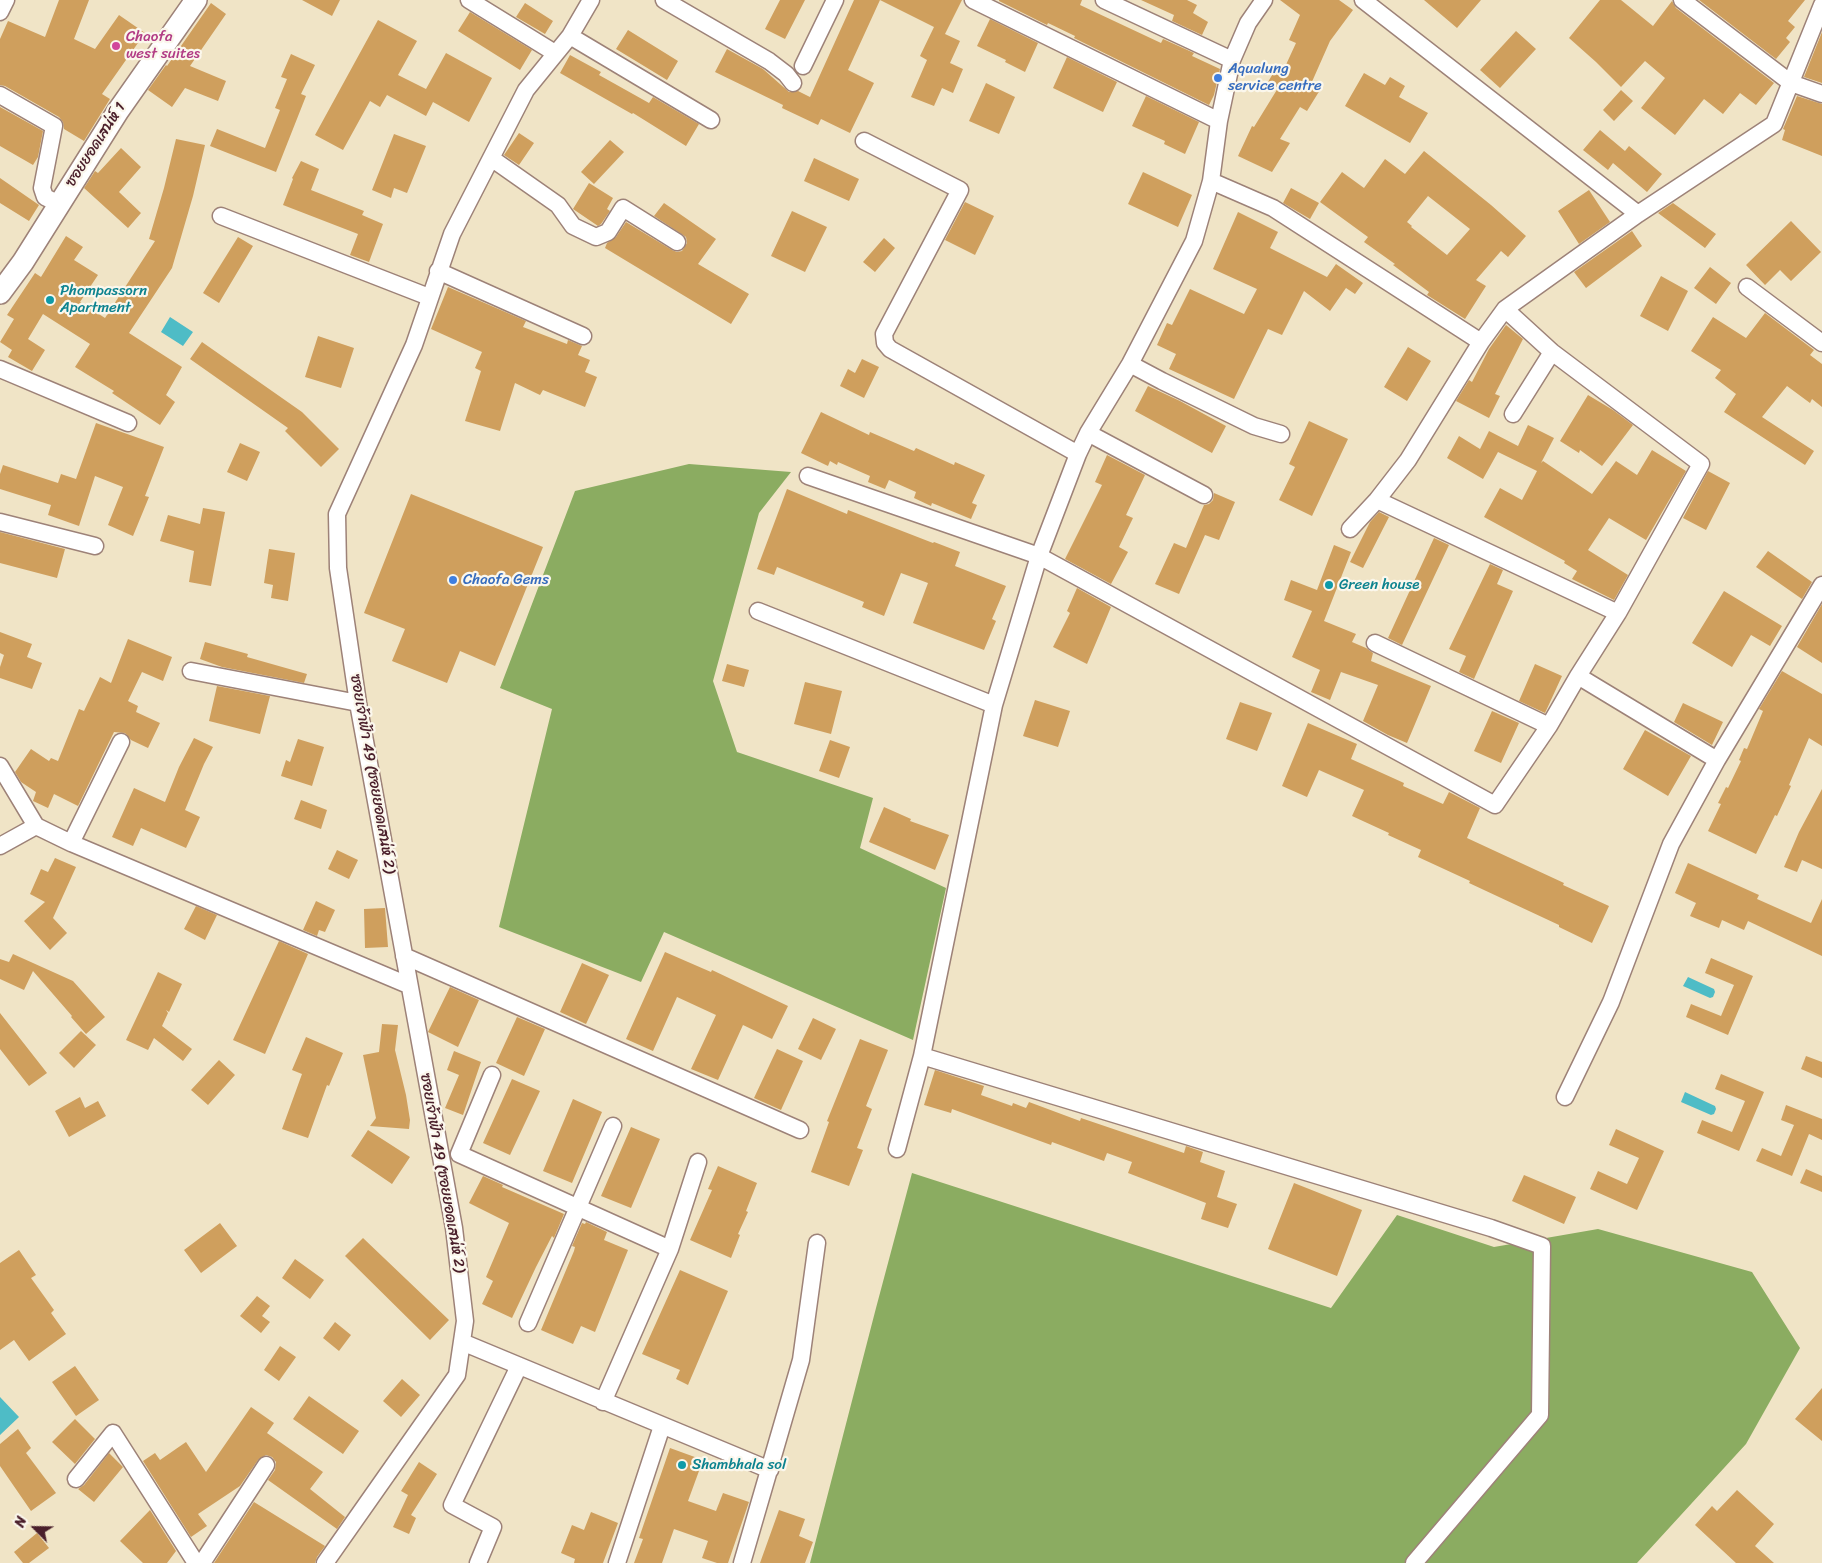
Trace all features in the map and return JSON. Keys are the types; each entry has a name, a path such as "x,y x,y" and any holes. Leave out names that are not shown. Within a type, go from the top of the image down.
{"street":[{"path":"0,12 6,0"},
{"name":"ซอยยอดเสน่ห์ 1","path":"0,293 22,262 118,111 196,0"},
{"path":"469,0 555,53"},
{"name":"ซอยเจ้าฟ้า 49 (ซอยยอดเสน่ห์ 2)","path":"325,1563 457,1374 465,1321 454,1228 408,985 358,703 338,568 337,514 414,344 452,234 526,90 570,36 591,0"},
{"path":"664,0 769,61 786,74 793,83"},
{"path":"803,66 835,0"},
{"path":"973,0 1218,121"},
{"path":"1104,0 1232,60"},
{"path":"897,1149 922,1056 994,705 1039,556 1078,454 1088,433 1130,364 1194,241 1212,181 1218,121 1232,60 1248,23 1264,0"},
{"path":"1363,0 1638,214"},
{"path":"1682,0 1792,83 1822,94"},
{"path":"1350,529 1377,500 1408,460 1481,342 1506,309 1638,214 1774,124 1822,5"},
{"path":"570,36 712,120"},
{"path":"0,95 54,126 42,188 44,196 59,204"},
{"path":"864,141 960,190 884,334 885,344 890,349 1078,454"},
{"path":"491,158 558,205 573,226 596,237 608,232 623,208 677,242"},
{"path":"1212,181 1273,208 1481,342"},
{"path":"221,216 429,297"},
{"path":"438,271 584,336"},
{"path":"1746,286 1822,343"},
{"path":"808,476 1039,556 1495,805 1549,726 1618,613 1701,464 1552,352 1506,309"},
{"path":"1513,414 1552,352"},
{"path":"1130,364 1162,382 1254,426 1281,434"},
{"path":"0,369 128,423"},
{"path":"1088,433 1204,495"},
{"path":"1377,500 1618,613"},
{"path":"0,522 95,546"},
{"path":"1565,1097 1611,1002 1671,844 1716,760 1822,585"},
{"path":"758,610 994,705"},
{"path":"1375,643 1549,726"},
{"path":"191,671 358,703"},
{"path":"1578,676 1716,760"},
{"path":"71,844 121,742"},
{"path":"0,766 36,826 71,844 408,985"},
{"path":"0,846 36,826"},
{"path":"404,956 800,1130"},
{"path":"922,1056 1491,1228 1542,1246 1540,1415 1414,1563"},
{"path":"492,1074 459,1154 670,1249"},
{"path":"528,1323 613,1126"},
{"path":"603,1402 670,1249 698,1162"},
{"path":"742,1563 801,1360 817,1243"},
{"path":"462,1342 770,1470"},
{"path":"478,1563 493,1527 452,1505 519,1366"},
{"path":"617,1563 662,1426"},
{"path":"76,1479 113,1433 196,1563"},
{"path":"202,1563 266,1465"}],"green space":[{"path":"689,464 791,472 759,513 713,681 737,752 873,798 860,848 946,888 913,1040 664,932 641,982 499,927 552,709 500,688 575,491"},
{"path":"912,1173 1331,1308 1397,1215 1494,1247 1598,1229 1752,1272 1800,1348 1746,1444 1637,1563 810,1563"}],"water":[{"path":"170,317 193,332 183,346 161,332"},
{"path":"1688,977 1714,989 1713,997 1710,998 1683,986"},
{"path":"1685,1092 1715,1106 1714,1114 1711,1115 1681,1102"},
{"path":"0,1397 19,1417 0,1435"}],"building":[{"path":"59,0 89,0 74,39 95,49 119,15 145,33 102,94 110,99 84,141 64,129 63,122 59,117 5,86 0,85 0,39 8,21 45,37"},
{"path":"302,0 340,0 332,16"},
{"path":"780,0 805,0 785,39 765,29"},
{"path":"854,0 880,0 848,70 874,83 850,133 821,119 818,125 782,108 783,105 715,72 727,49 763,69 789,92 798,91 810,97"},
{"path":"880,0 962,0 945,34 960,41 950,63 963,69 953,93 942,88 934,106 911,97 927,60 920,56 934,27"},
{"path":"999,0 1082,0 1080,5 1161,43 1163,39 1194,53 1192,56 1220,69 1214,95 1209,105 1074,38 1075,36 1048,23 1047,25"},
{"path":"1141,0 1187,0 1197,5 1193,13 1208,22 1202,35 1172,21 1174,15"},
{"path":"1280,0 1339,0 1353,10 1330,41 1311,84 1320,90 1307,111 1300,107 1280,139 1290,143 1272,172 1238,156 1252,126 1254,127 1278,88 1268,82 1278,65 1284,69 1296,43 1289,40 1300,15"},
{"path":"1424,0 1481,0 1457,28"},
{"path":"1600,0 1621,0 1653,26 1672,1 1676,8 1774,83 1756,105 1740,93 1723,114 1704,99 1675,135 1641,108 1665,78 1645,61 1621,87 1569,38"},
{"path":"1699,0 1805,0 1788,21 1795,27 1786,38 1790,42 1776,59"},
{"path":"211,3 226,14 190,66 226,81 218,101 185,88 172,107 148,90"},
{"path":"525,3 553,21 545,34 516,17"},
{"path":"470,12 532,50 520,70 458,31"},
{"path":"990,19 1038,43 1025,72 1005,62 1006,60 977,46"},
{"path":"378,20 417,41 398,75 426,89 446,53 492,78 469,122 433,102 426,116 387,95 380,107 370,101 343,150 315,135"},
{"path":"628,30 678,61 667,80 616,49"},
{"path":"1516,31 1536,49 1500,88 1480,70"},
{"path":"1822,32 1822,83 1804,77"},
{"path":"291,54 315,65 301,94 306,96 276,172 210,146 217,129 265,148 280,110 275,108 287,79 281,77"},
{"path":"570,55 601,72 599,75 649,103 653,97 699,124 686,146 633,113 560,73"},
{"path":"1067,57 1117,82 1103,112 1053,88"},
{"path":"1364,73 1385,85 1390,77 1405,86 1399,97 1428,113 1410,143 1345,106"},
{"path":"986,83 1015,97 999,134 969,121"},
{"path":"1621,90 1633,101 1614,121 1603,110"},
{"path":"1146,96 1199,122 1185,154 1164,144 1165,141 1132,126"},
{"path":"1797,96 1822,104 1822,156 1782,140 1785,130 1783,129"},
{"path":"0,107 43,131 38,157 33,165 0,146"},
{"path":"1600,130 1625,151 1629,146 1662,174 1647,192 1613,163 1608,170 1583,150"},
{"path":"519,133 534,143 519,165 504,155"},
{"path":"394,134 426,146 407,193 394,188 391,198 372,190"},
{"path":"176,139 205,145 193,196 172,268 129,333 182,367 166,395 175,402 160,425 112,393 114,391 75,367 90,344 43,314 28,339 45,350 32,371 8,357 12,350 0,342 14,319 7,315 35,273 41,277 66,236 83,247 74,260 98,275 80,302 105,318 155,241 149,239"},
{"path":"610,140 624,152 594,184 581,172"},
{"path":"121,148 141,167 119,192 141,213 128,228 84,188 95,171 98,173"},
{"path":"1424,151 1526,236 1508,257 1501,251 1476,280 1486,286 1465,319 1427,295 1429,292 1364,242 1368,237 1320,202 1342,172 1364,188 1385,159 1405,174","holes":["1428,196 1470,229 1447,255 1407,222"]},
{"path":"814,158 859,179 849,201 804,181"},
{"path":"301,161 319,169 311,190 364,211 362,215 383,224 369,262 350,255 358,234 283,205 292,178"},
{"path":"1143,172 1192,195 1178,227 1128,204"},
{"path":"0,178 39,205 29,221 0,203"},
{"path":"589,183 613,198 607,209 610,211 598,226 573,209"},
{"path":"1291,188 1319,203 1310,219 1283,203"},
{"path":"1589,190 1610,222 1579,244 1558,211"},
{"path":"965,202 994,216 975,255 945,240"},
{"path":"664,203 716,239 698,264 749,294 731,324 605,248 607,243 616,237 626,222 672,250 682,251 687,243 686,237 654,216"},
{"path":"1673,203 1716,234 1705,248 1658,213"},
{"path":"792,211 827,227 805,272 771,256"},
{"path":"1238,212 1278,232 1270,248 1327,277 1336,264 1363,283 1355,294 1346,288 1330,311 1304,291 1282,335 1268,329 1234,399 1169,369 1176,354 1157,345 1167,323 1172,325 1190,289 1244,314 1257,289 1213,269"},
{"path":"1791,221 1821,252 1791,281 1780,270 1765,285 1746,265"},
{"path":"1632,231 1642,246 1586,288 1574,272"},
{"path":"238,237 253,246 219,303 203,293"},
{"path":"884,238 895,248 875,272 863,262"},
{"path":"1710,267 1731,283 1716,304 1694,288"},
{"path":"1661,276 1688,291 1668,331 1640,316"},
{"path":"448,287 526,321 523,327 567,344 568,340 582,346 578,355 590,360 585,372 597,377 585,407 543,390 540,395 515,383 500,431 465,421 481,371 475,368 482,352 431,329"},
{"path":"1765,313 1814,350 1810,355 1822,364 1822,407 1812,399 1810,403 1787,386 1762,417 1814,451 1805,465 1724,412 1736,394 1715,378 1721,370 1691,351 1713,317 1746,338"},
{"path":"1506,325 1523,339 1495,394 1500,396 1489,418 1456,401 1469,380 1472,382 1489,349"},
{"path":"318,336 354,348 341,388 305,377"},
{"path":"202,342 302,412 339,449 321,467 285,431 288,428 190,359"},
{"path":"1408,347 1431,361 1407,401 1384,387"},
{"path":"862,359 879,367 864,398 840,386 848,369 855,373"},
{"path":"1148,386 1226,426 1212,453 1135,411"},
{"path":"1588,395 1633,425 1602,466 1580,450 1579,453 1560,441"},
{"path":"821,412 869,435 870,432 914,451 916,448 954,465 955,462 985,475 972,503 977,505 971,519 932,503 931,506 914,498 916,492 889,480 885,489 868,482 870,476 838,462 837,465 830,461 828,466 801,453"},
{"path":"1309,421 1348,439 1312,516 1279,500 1295,467 1289,464"},
{"path":"96,423 164,447 145,496 149,497 133,536 108,525 123,487 95,476 79,526 48,515 51,505 0,489 0,474 3,465 58,483 61,474 76,479"},
{"path":"1528,425 1554,438 1541,463 1543,461 1592,494 1616,461 1637,475 1652,450 1686,471 1646,540 1609,518 1588,550 1628,575 1614,600 1572,579 1577,571 1564,563 1565,561 1484,517 1500,488 1522,500 1537,471 1498,452 1483,479 1447,458 1459,436 1480,449 1489,431 1518,446"},
{"path":"240,443 260,452 247,481 227,472"},
{"path":"1107,455 1145,475 1126,515 1133,518 1119,547 1128,552 1111,584 1065,559 1102,485 1095,482"},
{"path":"1708,471 1730,483 1706,530 1683,518"},
{"path":"787,489 847,514 848,510 960,552 955,566 1006,586 992,619 996,621 984,650 913,623 928,583 901,573 884,616 862,607 864,602 777,567 774,575 757,569"},
{"path":"1214,493 1235,502 1219,540 1205,535 1179,594 1155,584 1174,543 1186,548 1204,505 1209,504 1213,500"},
{"name":"Chaofa Gems","path":"411,494 543,547 495,666 460,651 447,683 392,661 405,629 364,613"},
{"path":"203,508 225,512 211,586 189,582 194,551 160,541 168,515 200,524"},
{"path":"1379,512 1389,517 1363,568 1350,562 1370,522"},
{"path":"0,532 65,549 57,578 0,563"},
{"path":"1434,538 1449,545 1402,645 1388,638"},
{"path":"1334,545 1351,552 1324,621 1356,634 1352,642 1373,653 1371,661 1431,686 1407,743 1363,721 1378,685 1341,672 1330,700 1311,692 1320,670 1292,657 1312,611 1284,600 1291,580 1317,590"},
{"path":"269,549 295,553 288,601 271,598 273,585 264,583"},
{"path":"1768,551 1812,582 1802,599 1756,567"},
{"path":"1490,564 1503,570 1497,584 1513,591 1474,679 1459,672 1466,656 1449,649"},
{"path":"1077,588 1111,607 1087,664 1053,647 1070,613 1067,611"},
{"path":"1724,591 1782,626 1770,646 1751,635 1732,667 1692,643"},
{"path":"1822,604 1822,663 1797,647"},
{"path":"0,632 32,644 27,657 42,663 32,689 0,678 0,667 4,655 0,653"},
{"path":"128,639 172,657 163,681 142,672 128,701 138,706 136,712 160,723 148,748 131,740 125,733 114,732 78,806 54,794 48,808 33,801 36,792 21,782 15,772 31,749 49,761 51,758 58,761 79,709 84,711 100,677 111,683"},
{"path":"205,642 248,654 247,657 307,674 304,683 222,667 200,659"},
{"path":"727,664 749,670 744,687 722,681"},
{"path":"1535,664 1562,676 1545,713 1519,701"},
{"path":"1782,671 1822,694 1822,746 1809,738 1789,785 1791,786 1756,854 1708,831 1721,804 1718,803 1726,787 1728,788 1741,761 1739,760 1744,748 1747,749 1763,711 1759,709"},
{"path":"805,682 842,691 831,734 794,724"},
{"path":"217,686 270,696 260,734 209,721"},
{"path":"1035,700 1070,711 1058,747 1023,736"},
{"path":"1240,702 1272,713 1257,751 1226,739"},
{"path":"1683,703 1723,722 1712,745 1674,722"},
{"path":"1492,711 1519,723 1501,763 1474,751"},
{"path":"1308,723 1357,744 1351,759 1404,783 1403,786 1443,804 1449,792 1480,808 1467,838 1609,906 1592,943 1559,927 1559,925 1469,883 1470,881 1418,857 1421,850 1352,816 1364,790 1319,770 1307,797 1282,786"},
{"path":"1645,730 1691,756 1668,796 1623,769"},
{"path":"194,738 213,747 185,810 200,817 186,848 141,828 133,846 112,837 134,788 165,802 179,767"},
{"path":"298,739 324,747 312,786 281,776 286,760 290,762"},
{"path":"830,740 850,747 839,778 819,771"},
{"path":"1822,789 1822,869 1802,860 1797,872 1784,867 1799,832"},
{"path":"301,800 327,810 321,829 294,819"},
{"path":"884,807 911,819 910,821 949,835 935,870 869,842"},
{"path":"337,850 358,860 349,879 328,869"},
{"path":"55,858 76,867 53,918 67,933 50,950 24,921 45,902 30,894 41,869 48,872"},
{"path":"1688,863 1759,895 1757,899 1811,923 1822,899 1822,956 1748,921 1744,930 1722,920 1719,928 1690,916 1696,903 1675,893"},
{"path":"316,901 335,910 325,932 319,930 317,936 303,930"},
{"path":"196,906 217,915 205,940 184,929"},
{"path":"385,908 388,947 365,948 364,909"},
{"path":"279,941 308,954 265,1054 233,1040"},
{"path":"665,952 711,972 712,970 788,1006 772,1039 743,1025 718,1080 691,1069 716,1015 677,997 653,1051 626,1039"},
{"path":"13,954 73,981 105,1017 86,1034 33,971 24,990 0,979 0,959 9,962"},
{"path":"1711,958 1753,976 1728,1035 1686,1017 1691,1004 1721,1016 1734,985 1705,973"},
{"path":"582,963 609,975 586,1024 560,1012"},
{"path":"158,972 182,984 169,1012 166,1010 168,1013 162,1026 192,1049 183,1061 154,1038 148,1050 126,1040"},
{"path":"450,987 479,1000 458,1047 428,1032"},
{"path":"0,1013 47,1073 29,1086 0,1049"},
{"path":"517,1017 545,1029 524,1076 496,1063"},
{"path":"813,1018 836,1029 821,1060 798,1049"},
{"path":"382,1024 398,1025 395,1050 406,1095 410,1120 409,1129 370,1126 376,1118 363,1055 379,1052"},
{"path":"81,1031 96,1045 74,1068 59,1053"},
{"path":"306,1037 343,1053 329,1086 327,1085 308,1138 282,1129 302,1074 292,1070"},
{"path":"860,1039 888,1050 866,1106 872,1109 857,1148 863,1150 849,1186 811,1172 829,1122 827,1121"},
{"path":"777,1049 803,1061 781,1110 754,1098"},
{"path":"454,1051 481,1062 463,1115 445,1108 459,1075 447,1070"},
{"path":"1806,1056 1822,1062 1822,1078 1801,1069"},
{"path":"219,1060 235,1075 208,1105 191,1090"},
{"path":"935,1070 984,1086 981,1095 1012,1106 1013,1103 1026,1108 1029,1102 1080,1121 1081,1118 1184,1153 1186,1146 1203,1152 1200,1162 1225,1171 1217,1197 1237,1204 1228,1228 1201,1219 1206,1203 1128,1173 1132,1162 1107,1153 1104,1161 1052,1142 1051,1145 952,1109 951,1113 924,1105"},
{"path":"1721,1074 1764,1092 1739,1151 1697,1133 1702,1120 1732,1132 1745,1101 1715,1089"},
{"path":"512,1079 540,1091 510,1155 483,1143"},
{"path":"80,1097 85,1108 98,1101 106,1116 69,1137 55,1111"},
{"path":"573,1099 602,1112 572,1183 543,1171"},
{"path":"1786,1105 1822,1119 1822,1140 1809,1134 1792,1176 1756,1161 1762,1148 1781,1156 1794,1125 1781,1120"},
{"path":"631,1127 660,1139 631,1208 601,1196"},
{"path":"1616,1129 1664,1151 1637,1210 1590,1189 1598,1171 1627,1184 1639,1158 1609,1145"},
{"path":"368,1130 410,1157 392,1184 351,1156"},
{"path":"718,1166 757,1183 731,1258 690,1240 712,1190 708,1189"},
{"path":"1806,1169 1822,1176 1822,1192 1800,1183"},
{"path":"1524,1175 1576,1197 1564,1224 1512,1201"},
{"path":"483,1176 503,1185 502,1187 564,1214 554,1238 552,1236 512,1318 482,1304 493,1281 486,1277 509,1223 469,1203"},
{"path":"1294,1183 1362,1210 1337,1276 1268,1249"},
{"path":"586,1222 607,1232 604,1240 628,1250 595,1332 581,1326 573,1344 541,1330 574,1251 575,1247 572,1246 582,1223 585,1224"},
{"path":"220,1223 237,1246 201,1273 184,1250"},
{"path":"363,1238 449,1320 430,1340 345,1256"},
{"path":"19,1250 36,1275 31,1278 54,1310 51,1313 66,1334 29,1361 14,1340 0,1350 0,1263"},
{"path":"295,1259 324,1280 310,1299 282,1278"},
{"path":"680,1270 728,1291 688,1385 676,1379 680,1370 642,1354"},
{"path":"257,1296 270,1306 262,1316 270,1322 261,1333 240,1316"},
{"path":"335,1322 351,1335 339,1351 323,1338"},
{"path":"280,1346 296,1357 279,1381 264,1370"},
{"path":"75,1366 99,1400 76,1416 52,1382"},
{"path":"402,1379 420,1395 401,1417 383,1401"},
{"path":"1822,1388 1822,1441 1795,1419"},
{"path":"309,1396 359,1431 343,1454 293,1419"},
{"path":"251,1407 274,1423 267,1433 323,1472 310,1489 345,1517 337,1529 268,1480 275,1470 276,1462 272,1457 266,1455 258,1460 240,1486 198,1514 207,1526 191,1537 143,1461 155,1453 160,1460 186,1442 206,1472"},
{"path":"75,1419 95,1439 75,1464 52,1442"},
{"path":"18,1429 31,1448 26,1453 56,1493 31,1511 0,1466 0,1444"},
{"path":"670,1448 703,1460 688,1501 716,1511 723,1493 749,1502 728,1563 717,1563 702,1558 708,1541 674,1529 662,1563 634,1563 643,1539 639,1538"},
{"path":"109,1453 123,1467 94,1502 78,1489 84,1485"},
{"path":"419,1462 437,1474 411,1515 416,1518 409,1534 393,1527 408,1495 401,1491"},
{"path":"1737,1490 1774,1524 1755,1546 1774,1563 1736,1563 1695,1525 1712,1506 1717,1511"},
{"path":"254,1502 325,1546 315,1563 214,1563"},
{"path":"150,1510 176,1551 167,1563 143,1563 120,1541"},
{"path":"779,1510 805,1519 799,1536 813,1542 805,1563 760,1563"},
{"path":"591,1512 618,1523 603,1563 574,1563 575,1559 561,1553 572,1525 584,1530"},
{"path":"37,1533 49,1548 29,1563 23,1563 14,1552"}],"place":[{"name":"Chaofa west suites","path":"116,46"},
{"name":"Aqualung service centre","path":"1218,78"},
{"name":"Phompassorn Apartment","path":"50,300"},
{"name":"Chaofa Gems","path":"453,580"},
{"name":"Green house","path":"1329,585"},
{"name":"Shambhala sol","path":"682,1465"}]}
